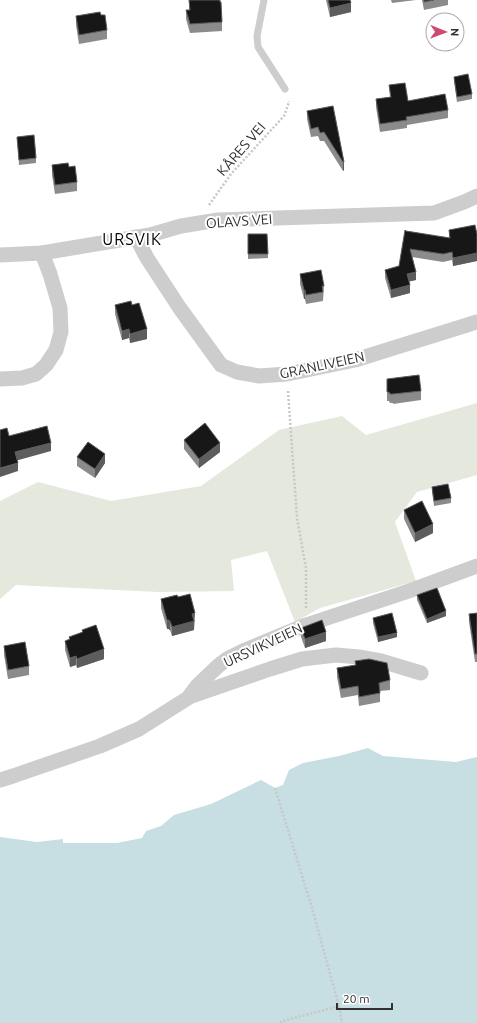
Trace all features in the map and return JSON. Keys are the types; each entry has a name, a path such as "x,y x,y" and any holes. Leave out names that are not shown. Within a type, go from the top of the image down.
{"street":[{"name":"OLAVS VEI","path":"0,255 42,253 150,235 181,226 218,220 434,213 477,196"},
{"name":"GRANLIVEIEN","path":"136,237 147,258 179,307 221,365 237,372 259,376 287,374 355,360 477,322"},
{"path":"0,379 22,378 36,374 46,366 56,350 62,332 60,308 42,253"},
{"name":"URSVIKVEIEN","path":"0,780 100,746 139,729 188,698 197,686 218,666 243,651 306,625 409,591 477,566"},
{"path":"188,698 302,659 336,655 381,661 421,673"}],"lane":[{"path":"264,0 257,36 258,48 285,88"}],"path":[{"name":"KÅRES VEI","path":"204,223 210,204 231,174 284,116 289,102 285,88"},
{"path":"287,374 297,518 306,568 306,625"},
{"path":"275,788 312,908 339,1006 342,1023"},
{"path":"280,1023 339,1006"}],"shaded area":[{"path":"477,403 477,475 417,492 395,522 416,581 320,608 295,622 267,551 231,560 234,591 158,592 16,585 0,599 0,501 38,482 111,501 201,486 279,430 342,416 366,435"}],"water":[{"path":"368,748 383,756 456,762 477,757 477,1023 0,1023 0,837 37,842 63,839 63,843 117,843 142,838 146,831 161,826 174,815 211,804 261,780 275,788 283,785 289,770 303,763 339,756"}],"building":[{"path":"189,0 220,0 222,22 190,24 186,10 190,10"},
{"path":"328,0 350,0 351,3 330,8"},
{"path":"100,12 101,15 105,15 107,30 79,35 76,16"},
{"path":"468,74 472,94 457,97 454,77"},
{"path":"405,83 408,101 445,94 448,110 406,117 407,120 380,124 376,99 391,97 389,85"},
{"path":"333,106 344,162 324,132 320,133 318,127 311,129 307,111"},
{"path":"34,135 36,158 19,160 17,137"},
{"path":"68,163 69,167 75,166 77,182 55,185 52,165"},
{"path":"475,225 477,234 477,253 453,258 452,252 443,254 410,249 416,272 407,274 410,285 391,290 385,270 399,266 405,230 450,238 449,230"},
{"path":"248,234 267,234 268,254 248,254"},
{"path":"321,270 324,286 322,286 323,292 306,295 300,274"},
{"path":"131,301 132,305 139,303 147,329 130,334 129,329 122,331 115,305"},
{"path":"419,375 421,391 393,394 387,392 387,379"},
{"path":"205,423 220,443 199,459 184,440"},
{"path":"47,426 51,443 15,452 18,463 0,468 0,430 7,428 9,436"},
{"path":"88,442 105,454 95,469 77,457"},
{"path":"448,484 451,498 434,501 432,487"},
{"path":"422,501 433,524 415,533 404,510"},
{"path":"437,588 446,611 427,619 417,595"},
{"path":"190,594 195,613 192,614 194,621 172,627 170,621 167,620 161,599 177,595 178,597"},
{"path":"392,613 397,633 378,637 373,618"},
{"path":"477,613 477,654 475,654 469,614"},
{"path":"322,620 326,632 305,639 301,628"},
{"path":"96,625 104,649 77,659 76,656 70,658 65,641 70,639 69,637 83,632 82,630"},
{"path":"25,642 29,666 8,670 4,646"},
{"path":"369,659 387,663 390,680 379,683 380,693 359,697 358,686 341,689 337,668 356,665 355,661"}],"district":[{"name":"URSVIK","path":"132,239"}]}
